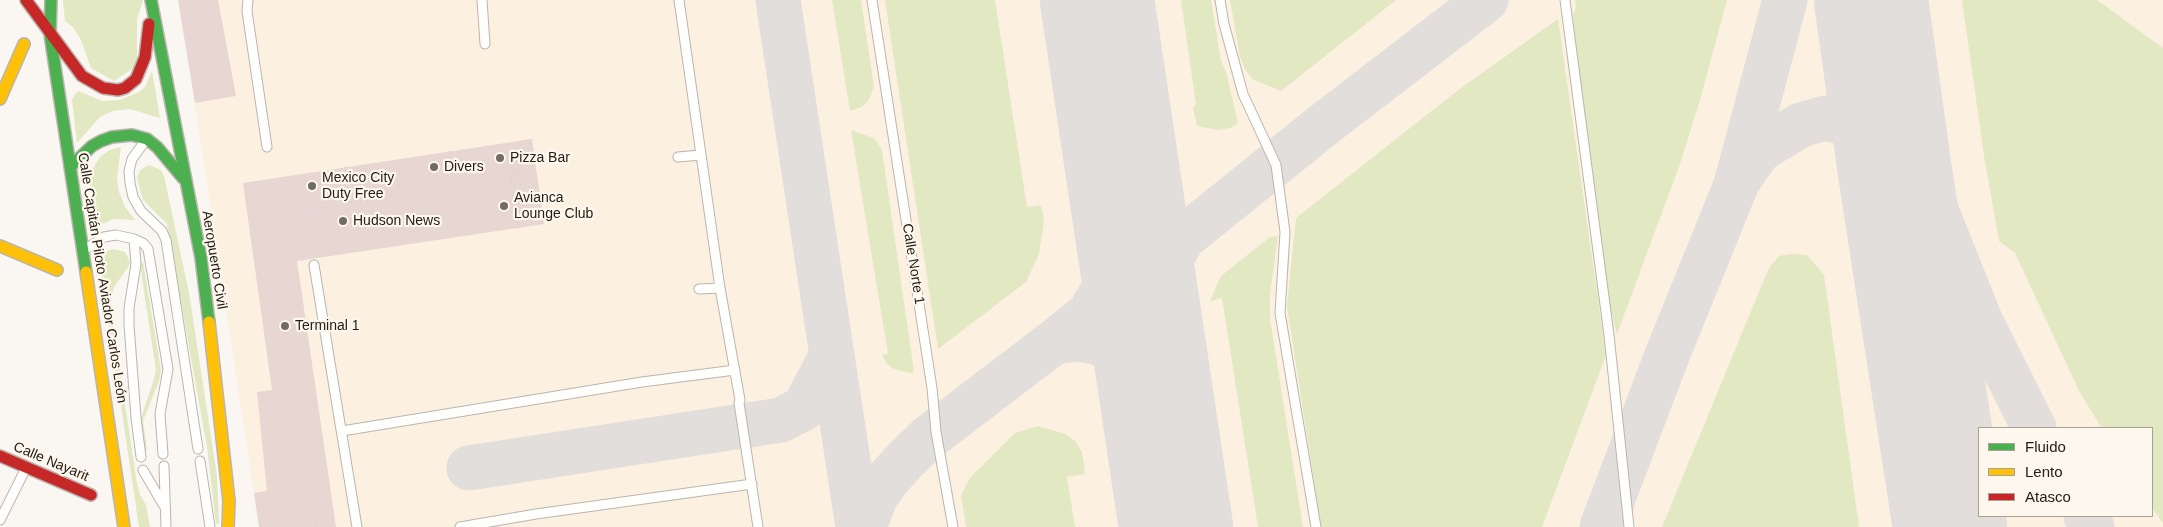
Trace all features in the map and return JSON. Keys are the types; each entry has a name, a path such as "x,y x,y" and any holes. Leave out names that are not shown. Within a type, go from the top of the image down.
{"street":[{"name":"Calle Capitán Piloto Aviador Carlos León","path":"26,0 41,18 50,34"},
{"name":"Calle Capitán Piloto Aviador Carlos León","path":"51,0 50,34 124,527"},
{"path":"50,34 82,76 89,82 111,90 125,88 136,79 144,57 148,42 151,0"},
{"name":"Aeropuerto Civil","path":"151,0 201,258 216,375 229,501 228,527"},
{"path":"0,99 24,44"},
{"path":"70,168 92,146 112,137 132,135 147,139 157,147 186,182"},
{"path":"0,246 57,270"},
{"name":"Calle Nayarit","path":"0,456 91,495"}],"lane":[{"path":"248,0 267,147"},
{"path":"482,0 485,44"},
{"path":"679,0 720,288 735,370 758,527"},
{"name":"Calle Norte 1","path":"872,0 932,388 936,432 953,527"},
{"path":"1220,0 1224,24 1244,94 1276,165 1285,232 1280,313 1316,527"},
{"path":"1565,0 1609,335 1628,527"},
{"path":"147,139 132,159 130,183 133,198 141,211 162,231 166,240 198,449"},
{"path":"678,157 701,155"},
{"path":"83,250 104,237 116,236 134,239 143,243 148,250 151,258 168,369 160,414 163,454"},
{"path":"134,239 136,264 129,308 129,325 141,457"},
{"path":"314,264 357,527"},
{"path":"699,289 720,288"},
{"path":"342,431 642,382 735,370"},
{"path":"200,461 210,527"},
{"path":"164,466 166,527"},
{"path":"0,520 26,467"},
{"path":"143,470 165,509"},
{"path":"460,527 536,514 752,484"}],"path":[{"path":"511,180 532,138"},
{"path":"519,228 511,180 521,140"},
{"path":"449,151 454,189"},
{"path":"316,527 272,215 511,180 535,162"},
{"path":"345,167 350,204"},
{"path":"511,180 543,217"},
{"path":"425,193 432,241"},
{"path":"317,209 323,257"}],"shaded area":[{"path":"179,0 2163,0 2163,527 259,527"}],"green space":[{"path":"63,0 143,0 137,19 137,60 135,67 114,81 91,68 81,40 73,27 65,21"},
{"path":"832,0 861,0 874,87 868,101 862,107 850,111"},
{"path":"885,0 995,0 1027,207 1041,205 1044,221 1039,254 1026,282 938,349"},
{"path":"1181,0 1211,0 1221,61 1226,72 1238,123 1230,128 1218,130 1197,126 1193,107 1196,105"},
{"path":"1230,0 1396,0 1281,91 1252,79 1245,69 1240,57"},
{"path":"1575,0 1727,0 1700,100 1680,164 1617,334 1606,291 1579,89 1573,15 1576,8"},
{"path":"1962,0 2097,0 2163,48 2163,523 2153,509 2153,427 2101,427 2080,393 2015,253 1999,241 1984,156"},
{"path":"1558,19 1606,355 1542,527 1321,527 1287,306 1296,218 1457,91"},
{"path":"152,71 160,118 130,109 112,111 100,117 77,143 72,100 75,94 79,91 102,101 120,100 139,92 145,87"},
{"path":"851,130 874,138 882,150 914,372 911,373 894,369 887,364 882,355 888,354"},
{"path":"121,147 117,178 119,192 125,207 135,220 113,219 92,229 93,211 89,175 100,157 110,150"},
{"path":"149,165 161,170 164,176 189,293 217,476 219,523 216,524 207,447 167,224 143,200 137,178 140,170"},
{"path":"1278,236 1270,294 1270,319 1303,527 1258,527 1222,298 1210,301 1221,276 1270,237"},
{"path":"113,249 125,252 130,262 114,287 110,303 137,484 140,495 146,505 150,527 139,527 100,264 107,251"},
{"path":"1792,254 1807,255 1824,275 1859,527 1662,527 1771,265 1779,256"},
{"path":"143,262 161,370 159,381 143,421 147,449 144,451 140,421 156,370 140,265"},
{"path":"1038,426 1065,434 1075,441 1082,452 1085,474 1067,477 1075,527 966,527 961,495 970,478 1015,433"}],"building":[{"path":"178,0 218,0 236,96 195,103"},
{"name":"Terminal 1","path":"532,139 544,224 297,261 336,527 259,527 254,493 267,491 257,392 272,390 243,183"}],"taxiway":[{"path":"778,0 858,527"},
{"path":"864,527 876,496 905,460 928,438 1054,342 1322,126 1486,0"},
{"path":"1602,527 1666,358 1736,185 1785,0"},
{"path":"1877,41 1899,117 1980,320 2034,427"},
{"path":"1740,178 1758,152 1767,145 1801,125 1825,118 1842,122 1863,134 1877,146 1895,172"},
{"path":"1094,305 1109,282 1121,249 1125,181"},
{"path":"1158,397 1152,349 1153,313 1165,269 1179,245"},
{"path":"1054,342 1078,339 1091,341 1106,345 1132,357 1148,372 1158,397"},
{"path":"469,468 781,420 804,408 832,355"},
{"path":"2087,517 2092,527"}],"runway":[{"path":"1097,0 1176,527"},
{"path":"1871,0 1895,172 1950,527"}],"traffic: fast":[{"path":"51,0 50,34 86,272"},
{"path":"151,0 201,258 209,322"},
{"path":"70,167 92,146 101,141 112,137 132,135 147,139 157,147 183,178"}],"traffic: slow":[{"path":"0,99 24,44"},
{"path":"0,246 57,270"},
{"path":"86,272 124,527"},
{"path":"209,322 229,501 228,527"}],"traffic: jam":[{"path":"26,0 82,76 103,88 118,90 125,88 136,79 145,57 149,24"},
{"path":"0,456 91,495"}],"place":[{"name":"Pizza Bar","path":"500,158"},
{"name":"Divers","path":"434,167"},
{"name":"Mexico City Duty Free","path":"312,186"},
{"name":"Avianca Lounge Club","path":"504,206"},
{"name":"Hudson News","path":"343,221"},
{"name":"Terminal 1","path":"285,326"}]}
